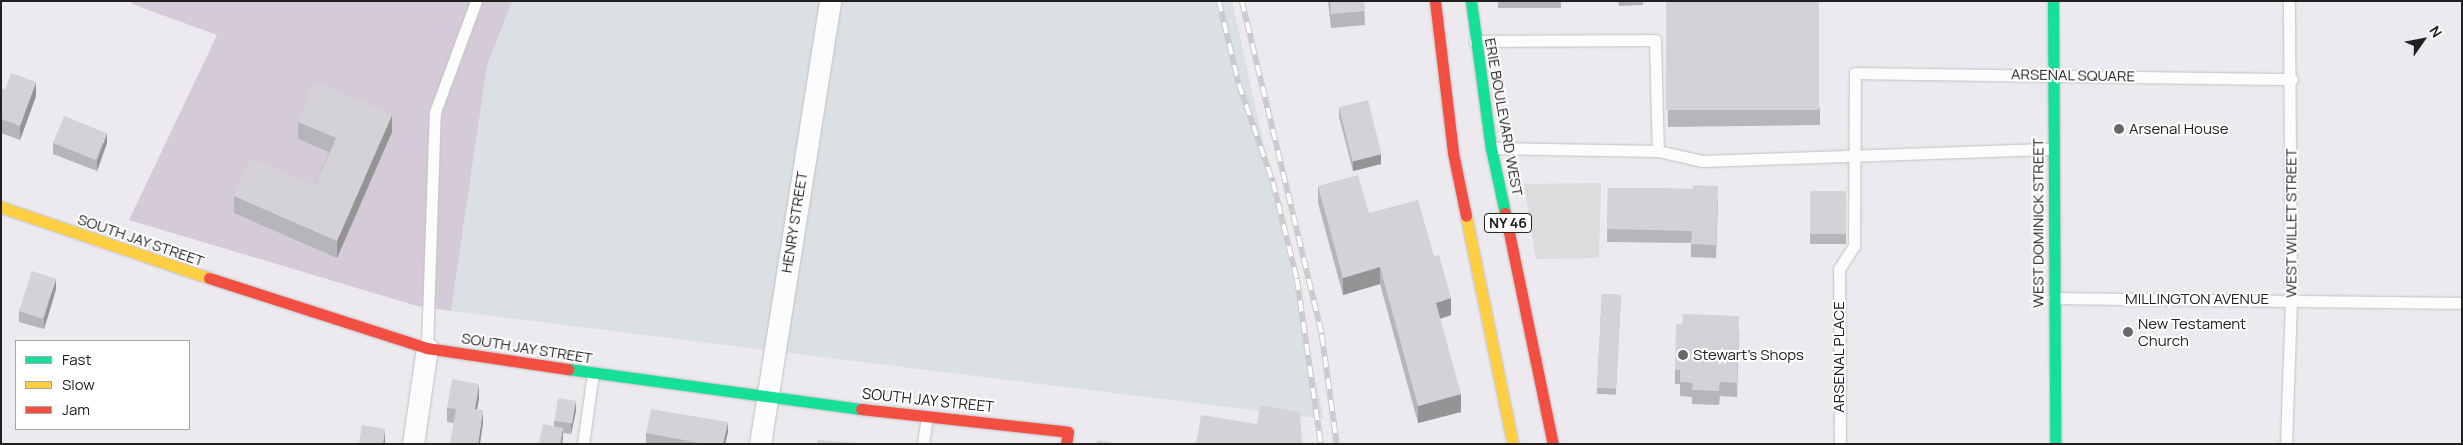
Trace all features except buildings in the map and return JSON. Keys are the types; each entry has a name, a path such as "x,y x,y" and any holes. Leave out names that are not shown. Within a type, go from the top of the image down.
{"street":[{"name":"HENRY STREET","path":"760,444 830,1"},
{"name":"NY 46","path":"1435,1 1453,153 1513,444"},
{"name":"ERIE BOULEVARD WEST","path":"1471,1 1491,148 1553,444"},
{"name":"WEST DOMINICK STREET","path":"2053,1 2052,298 2055,444"},
{"name":"SOUTH JAY STREET","path":"1,207 100,243 427,348 767,398 1068,432 1066,444"},
{"path":"413,444 427,348"}],"lane":[{"path":"427,348 435,112 476,1"},
{"name":"WEST WILLET STREET","path":"2286,444 2291,300 2292,80 2289,1"},
{"path":"1475,41 1654,40 1658,151"},
{"name":"ARSENAL SQUARE","path":"1853,157 1855,73 2292,80"},
{"path":"1491,148 1658,151 1702,161 2052,149"},
{"name":"ARSENAL PLACE","path":"1840,444 1839,269 1854,246 1853,157"},
{"name":"MILLINGTON AVENUE","path":"2052,298 2462,303"},
{"path":"584,444 593,373"},
{"path":"923,444 928,415"}],"shaded area":[{"path":"132,1 512,1 487,66 451,311 417,306 129,220 217,35 132,4"},
{"path":"512,1 1232,1 1324,419 451,311 487,66"},
{"path":"1601,183 1599,258 1536,259 1524,184"}],"railway":[{"path":"1219,1 1239,84 1273,182 1297,279 1321,444"},
{"path":"1242,1 1322,335 1337,444"}],"traffic: fast":[{"path":"1471,1 1491,148 1505,213"},
{"path":"2053,1 2055,444"},
{"path":"568,369 861,409"}],"traffic: slow":[{"path":"1,207 209,278"},
{"path":"1466,216 1513,444"}],"traffic: jam":[{"path":"1435,1 1453,153 1466,216"},
{"path":"1505,213 1553,444"},
{"path":"209,278 427,348 568,369"},
{"path":"861,409 1068,432 1066,444"}],"place":[{"name":"Arsenal House","path":"2119,129"},
{"name":"New Testament Church","path":"2128,332"},
{"name":"Stewart's Shops","path":"1683,355"}]}
